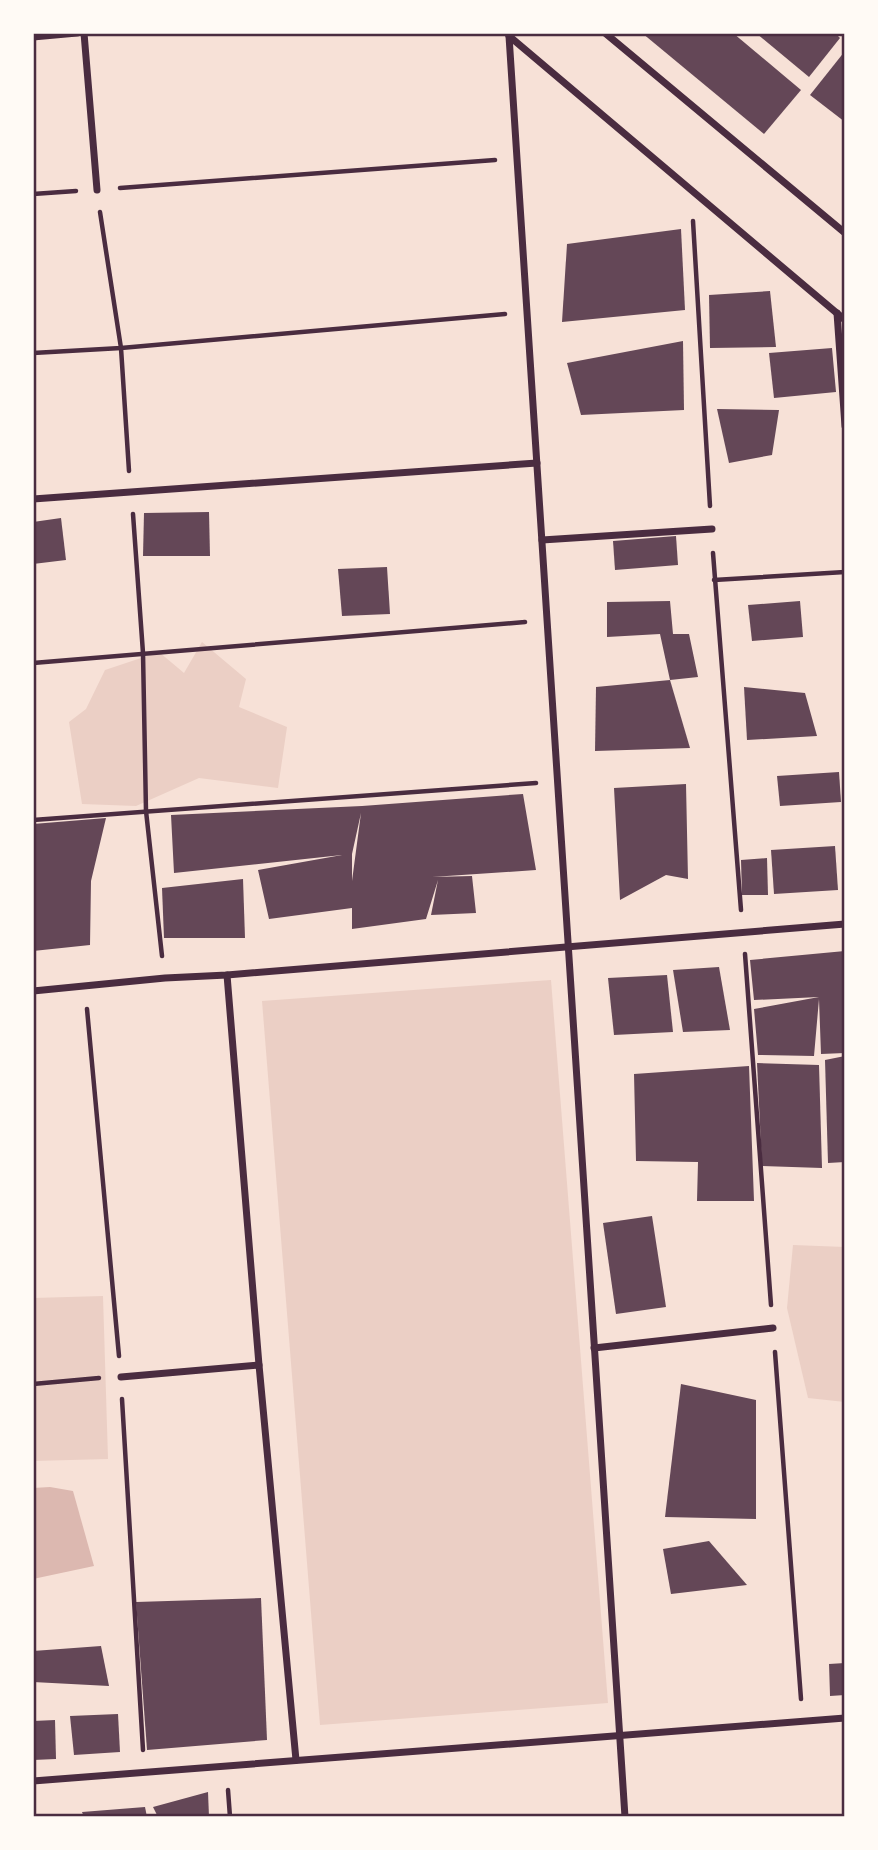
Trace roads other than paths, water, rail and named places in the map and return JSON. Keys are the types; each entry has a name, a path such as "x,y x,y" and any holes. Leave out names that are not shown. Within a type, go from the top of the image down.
{"street":[{"path":"33,37 77,33"},
{"path":"84,33 97,190"},
{"path":"605,33 845,233"},
{"path":"507,35 625,1817"},
{"path":"507,35 845,320"},
{"path":"837,313 845,426"},
{"path":"33,499 537,463"},
{"path":"542,540 712,529"},
{"path":"33,990 845,924"},
{"path":"227,975 259,1365 296,1760"},
{"path":"594,1348 773,1328"},
{"path":"121,1377 259,1365"},
{"path":"33,1781 845,1717"}]}
